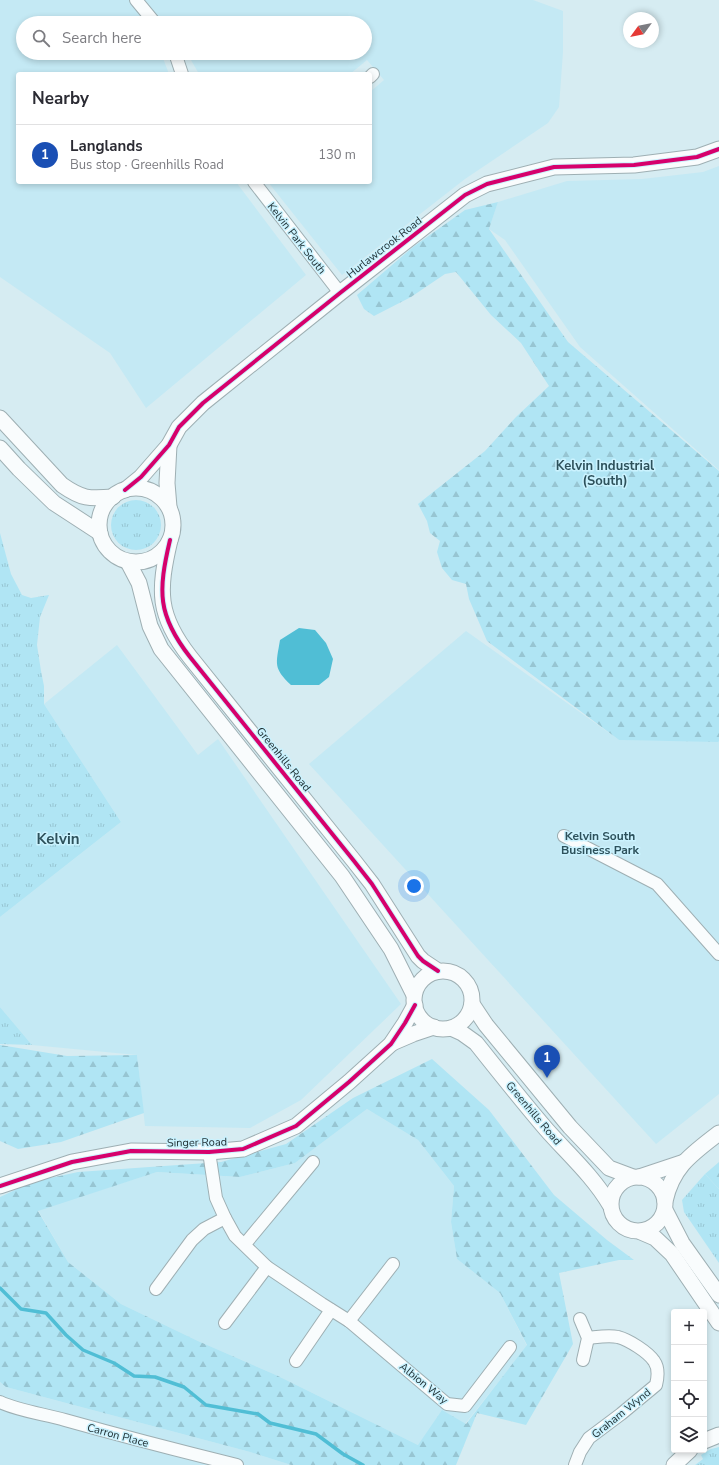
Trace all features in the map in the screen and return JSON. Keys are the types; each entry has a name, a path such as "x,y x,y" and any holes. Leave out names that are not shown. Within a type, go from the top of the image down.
{"street":[{"path":"136,0 149,16"},
{"path":"177,60 181,72"},
{"name":"Hurlawcrook Road","path":"119,493 141,477 169,445 179,427 203,403 465,195 487,184 554,167 634,165 697,157 719,149"},
{"name":"Kelvin Park South","path":"256,184 340,293"},
{"path":"0,418 62,485 84,498 98,498 138,488 150,491 161,498 169,507 173,527 170,540 165,549 157,556 139,562 128,562 108,550 103,542 99,523 101,513 106,504 119,493"},
{"name":"Hurlawcrook Road","path":"169,445 169,507"},
{"path":"0,448 25,475 54,502 100,533"},
{"name":"Greenhills Road","path":"170,540 163,570 162,595 164,608 173,632 183,648 372,884 418,956 438,971"},
{"path":"128,562 139,583 150,626 161,650 342,876 391,949 421,1019 434,1027 442,1029 451,1028 465,1019 470,1012 472,1004 470,988 461,976 454,972 446,971 438,971 423,979 417,986 414,1000"},
{"path":"564,836 657,884 719,954"},
{"name":"Singer Road","path":"0,1186 72,1162 131,1151 208,1152 243,1149 296,1126 349,1082 391,1044 405,1023 414,1000"},
{"name":"Greenhills Road","path":"472,1004 486,1025 570,1127 609,1168 636,1177"},
{"name":"Singer Road","path":"391,1044 413,1034 434,1027"},
{"name":"Greenhills Road","path":"451,1028 462,1032 476,1044 546,1129 588,1173 602,1191 610,1205"},
{"path":"641,1232 650,1229 662,1218 668,1187 684,1162 719,1133"},
{"name":"Albion Way","path":"208,1152 216,1198 224,1218 235,1236 245,1244 267,1267 331,1310 349,1320 447,1404 464,1406 510,1348"},
{"path":"245,1244 313,1162"},
{"path":"684,1162 622,1182 611,1196 610,1205 614,1218 623,1228 641,1232 655,1238 672,1254 719,1323"},
{"path":"636,1177 647,1178 659,1187 665,1206 682,1242 719,1295"},
{"path":"156,1289 192,1240 204,1229 224,1218"},
{"path":"349,1320 393,1264"},
{"path":"226,1323 267,1267"},
{"path":"296,1361 331,1310"},
{"path":"580,1319 588,1338 583,1360"},
{"name":"Graham Wynd","path":"575,1465 580,1452 589,1438 656,1385 658,1378 658,1371 654,1361 638,1346 620,1337 609,1336 588,1338"},
{"name":"Carron Place","path":"0,1402 8,1406 41,1413 138,1440 237,1465"},
{"path":"707,1440 719,1435"},
{"path":"674,1465 687,1453"}],"shaded area":[{"path":"0,0 533,0 563,11 563,52 559,107 548,123 465,179 342,275 270,184 372,184 372,90 384,80 367,60 372,60 372,16 16,16 16,60 164,60 168,72 16,72 16,184 238,184 306,275 146,408 110,353 0,277"},
{"path":"191,60 367,60 352,72 198,72"},
{"path":"719,166 719,470 580,347 505,240 489,229 498,202 567,181 642,179 703,172"},
{"name":"Kelvin South Business Park","path":"466,631 619,740 719,741 719,1094 656,1144 309,764"},
{"path":"117,645 198,755 218,739 401,1004 301,1100 250,1128 145,1126 137,1055 32,1045 0,1007 0,917 121,822 44,704"},
{"path":"367,1109 418,1140 454,1186 451,1222 457,1259 500,1293 527,1346 465,1424 418,1445 276,1375 198,1341 121,1304 68,1262 38,1210 157,1172 240,1177 295,1163"},
{"path":"0,1382 6,1387 250,1452 291,1465 0,1465"}],"green space":[{"path":"498,202 489,229 568,342 719,471 718,742 619,740 487,641 469,599 466,584 452,580 442,568 437,552 440,541 430,533 427,521 418,504 485,451 516,417 549,386 521,343 491,315 456,272 445,274 411,297 374,316 364,309 357,295 413,247 465,210"},
{"path":"131,500 141,500 154,507 161,520 161,530 154,543 141,550 131,550 122,546 115,539 111,530 111,520 115,511 122,504"},
{"path":"0,533 11,574 22,595 31,598 49,595 40,617 37,645 44,686 44,704 121,822 0,917"},
{"path":"0,1007 32,1045 0,1044"},
{"path":"0,1045 67,1056 137,1055 144,1113 61,1142 18,1149 0,1141"},
{"path":"432,1059 489,1110 554,1195 607,1240 634,1260 619,1260 559,1273 573,1344 526,1425 477,1413 456,1465 291,1465 250,1452 6,1387 0,1382 0,1197 32,1182 78,1172 221,1162 286,1144 353,1098","holes":["367,1109 418,1140 454,1186 451,1222 457,1259 500,1293 527,1345 466,1424 442,1410 418,1445 276,1375 198,1341 121,1304 68,1262 38,1211 157,1172 240,1177 295,1163"]},
{"path":"719,1162 719,1189 705,1174"},
{"path":"705,1174 719,1189 719,1263 684,1212 682,1200"},
{"path":"719,1447 719,1465 695,1465 703,1459 701,1455 707,1453 711,1449"}],"water":[{"path":"299,628 315,630 326,643 333,659 329,677 319,685 291,685 281,674 277,665 280,640"}],"waterway":[{"path":"0,1288 21,1309 46,1313 66,1335 83,1350 114,1363 134,1376 155,1377 184,1387 206,1405 258,1414 270,1423 316,1434 343,1454 363,1465"}],"cycle path":[{"path":"125,490 141,477 169,445 179,427 203,403 465,195 487,184 554,167 634,165 697,157 719,149"},
{"path":"170,540 163,574 163,602 171,628 179,642 372,884 418,956 438,971"},
{"path":"0,1186 72,1162 131,1151 209,1152 243,1149 296,1126 349,1082 391,1044 415,1005"}],"place":[{"name":"Langlands","path":"547,1078"}],"district":[{"name":"Kelvin Industrial (South)","path":"605,472"},
{"name":"Kelvin","path":"58,839"},
{"name":"Kelvin South Business Park","path":"600,843"}]}
